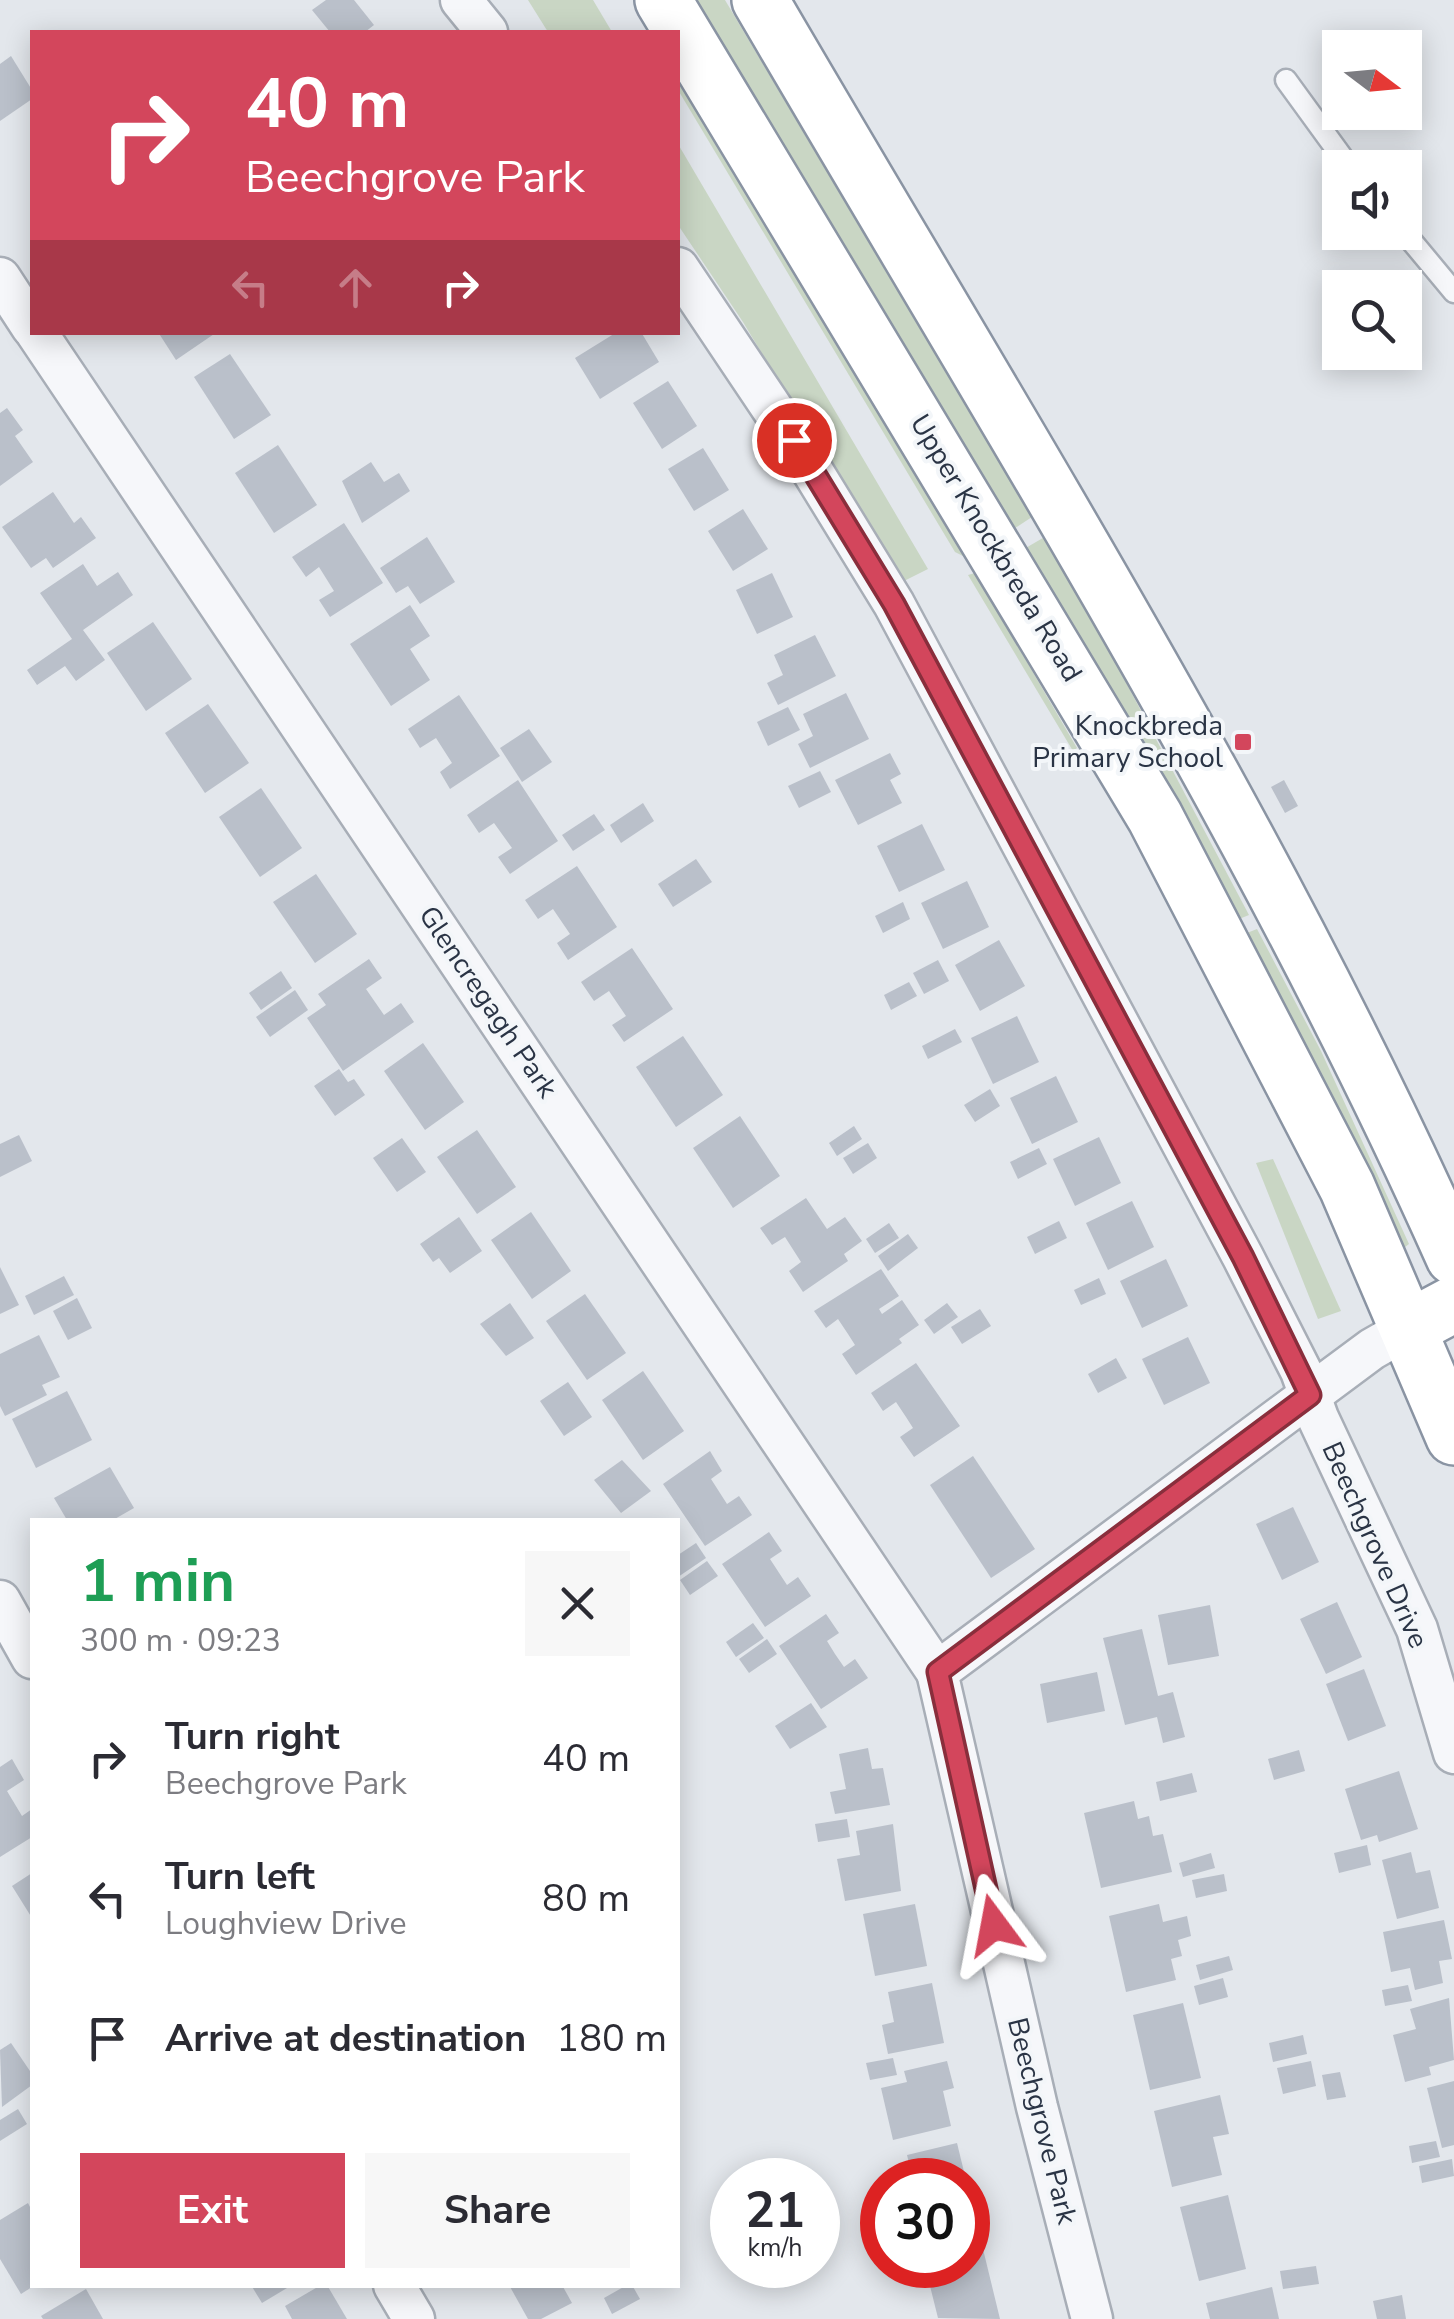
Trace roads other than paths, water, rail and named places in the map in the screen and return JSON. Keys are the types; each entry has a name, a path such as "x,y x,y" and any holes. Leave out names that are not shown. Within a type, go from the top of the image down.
{"highway":[{"name":"Upper Knockbreda Road","path":"663,0 1117,748 1282,1054 1432,1316 1454,1438"},
{"path":"760,0 1192,741 1311,959 1397,1129 1454,1257"}],"street":[{"path":"461,0 485,30"},
{"name":"Beechgrove Drive","path":"680,271 794,440 894,604 1243,1257 1417,1628 1454,1753"},
{"name":"Glencregagh Park","path":"0,278 30,324"},
{"name":"Glencregagh Park","path":"37,335 938,1672"},
{"path":"938,1672 1372,1348 1432,1316"},
{"path":"0,1600 30,1654"},
{"name":"Beechgrove Park","path":"938,1672 1037,2107 1092,2319"},
{"path":"396,2288 414,2319"}],"lane":[{"path":"1286,80 1337,150"},
{"path":"1419,250 1454,292"}],"place":[{"name":"Knockbreda Primary School","path":"1243,742"}]}
